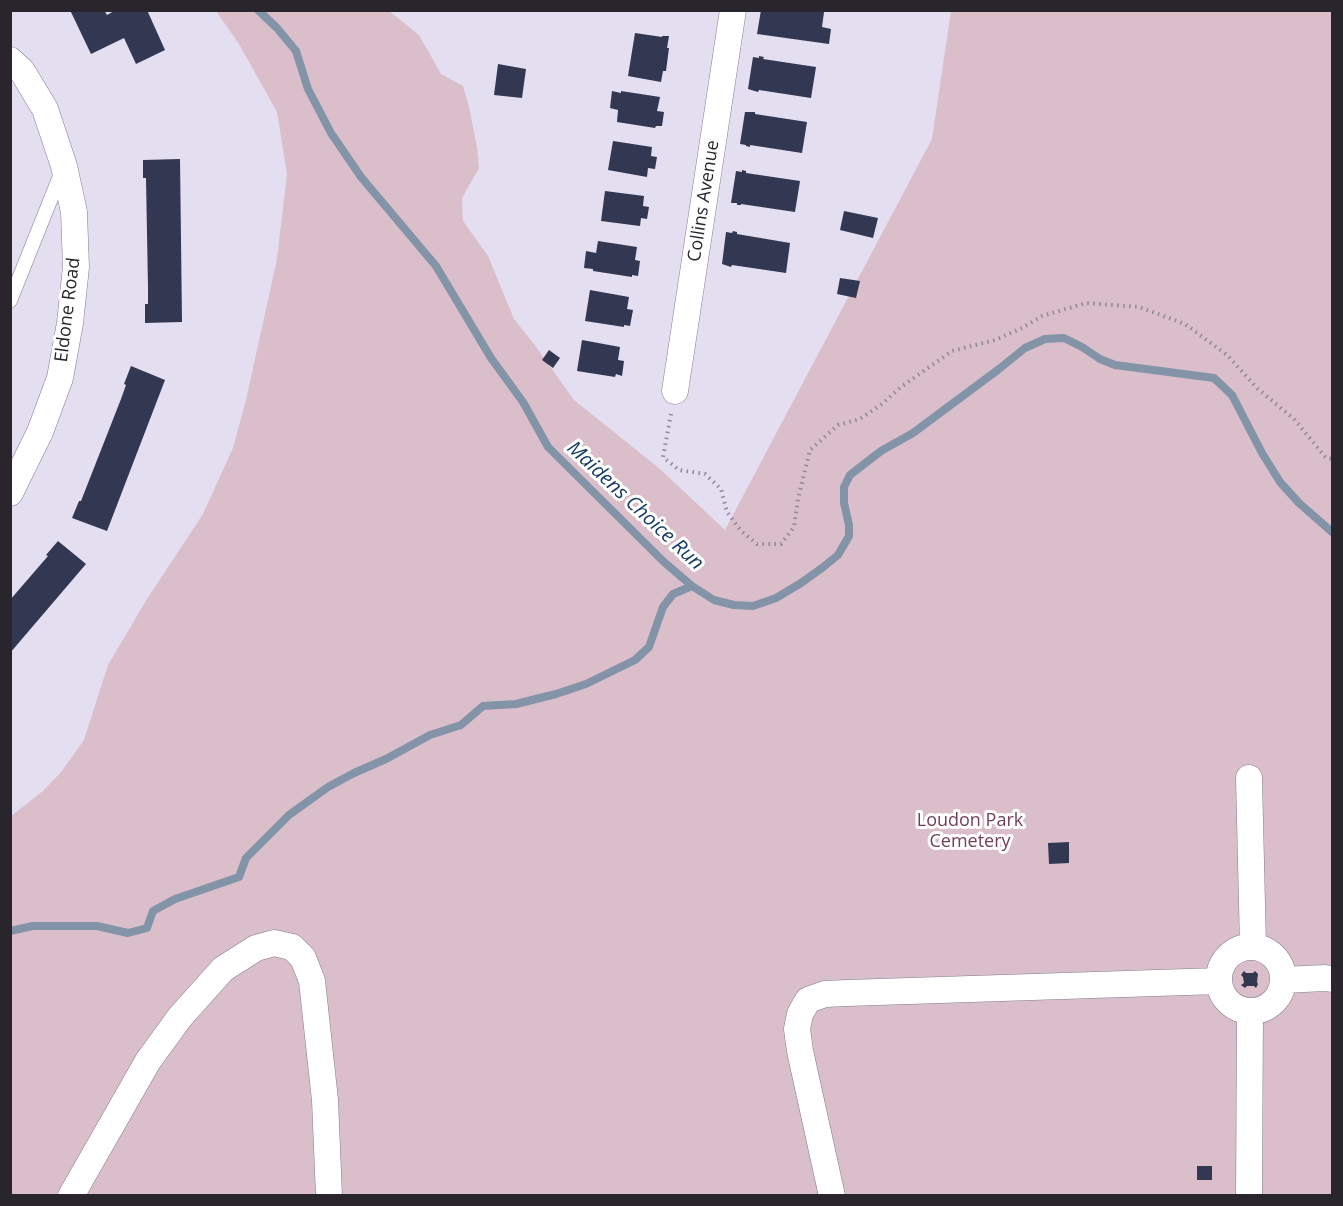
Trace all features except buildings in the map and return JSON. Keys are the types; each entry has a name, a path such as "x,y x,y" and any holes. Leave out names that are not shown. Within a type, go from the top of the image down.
{"street":[{"name":"Collins Avenue","path":"675,391 733,10"},
{"name":"Eldone Road","path":"10,60 22,71 45,109 64,166 74,212 76,267 70,323 60,378 40,432 10,493"},
{"path":"1249,778 1253,946"},
{"path":"71,1196 148,1061 180,1017 224,969 256,948 274,943 292,947 303,958 312,981 325,1100 329,1196"},
{"path":"1253,946 1263,948 1278,961 1283,980 1281,990 1269,1006 1250,1011 1241,1010 1225,999 1218,981 1219,970 1224,960 1232,952 1242,947 1253,946"},
{"path":"1283,980 1332,979"},
{"path":"832,1196 797,1029 800,1014 808,1000 825,994 1218,981"},
{"path":"1249,1196 1250,1011"}],"lane":[{"path":"10,301 64,166"}],"path":[{"path":"675,391 663,457 679,470 705,474 721,489 727,512 741,531 758,544 781,544 795,527 798,499 810,450 838,425 867,414 952,351 995,340 1042,316 1086,303 1139,307 1185,324 1227,355 1258,389 1294,419 1326,458 1332,459"}],"green space":[{"name":"Loudon Park Cemetery","path":"216,11 389,11 419,35 441,74 463,86 477,147 479,168 462,198 463,221 488,256 514,319 574,400 660,469 725,530 932,139 951,11 1332,11 1332,1195 11,1196 11,816 43,791 62,771 84,740 108,665 147,599 203,514 233,448 277,259 287,174 277,112 239,44"}],"waterway":[{"name":"Maidens Choice Run","path":"258,10 296,51 308,89 331,133 361,177 436,266 491,358 523,402 548,447 664,562 692,586 714,600 734,605 753,606 776,598 822,568 838,555 849,536 844,487 850,475 881,451 913,433 1025,348 1045,339 1064,338 1115,365 1214,378 1232,395 1280,482 1299,503 1332,532"},
{"path":"10,931 33,926 97,926 128,933 147,928 153,911 175,899 239,877 246,858 289,815 328,787 430,735 461,725 483,706 516,704 556,694 586,684 635,660 649,647 663,607 673,594 692,586"}]}
